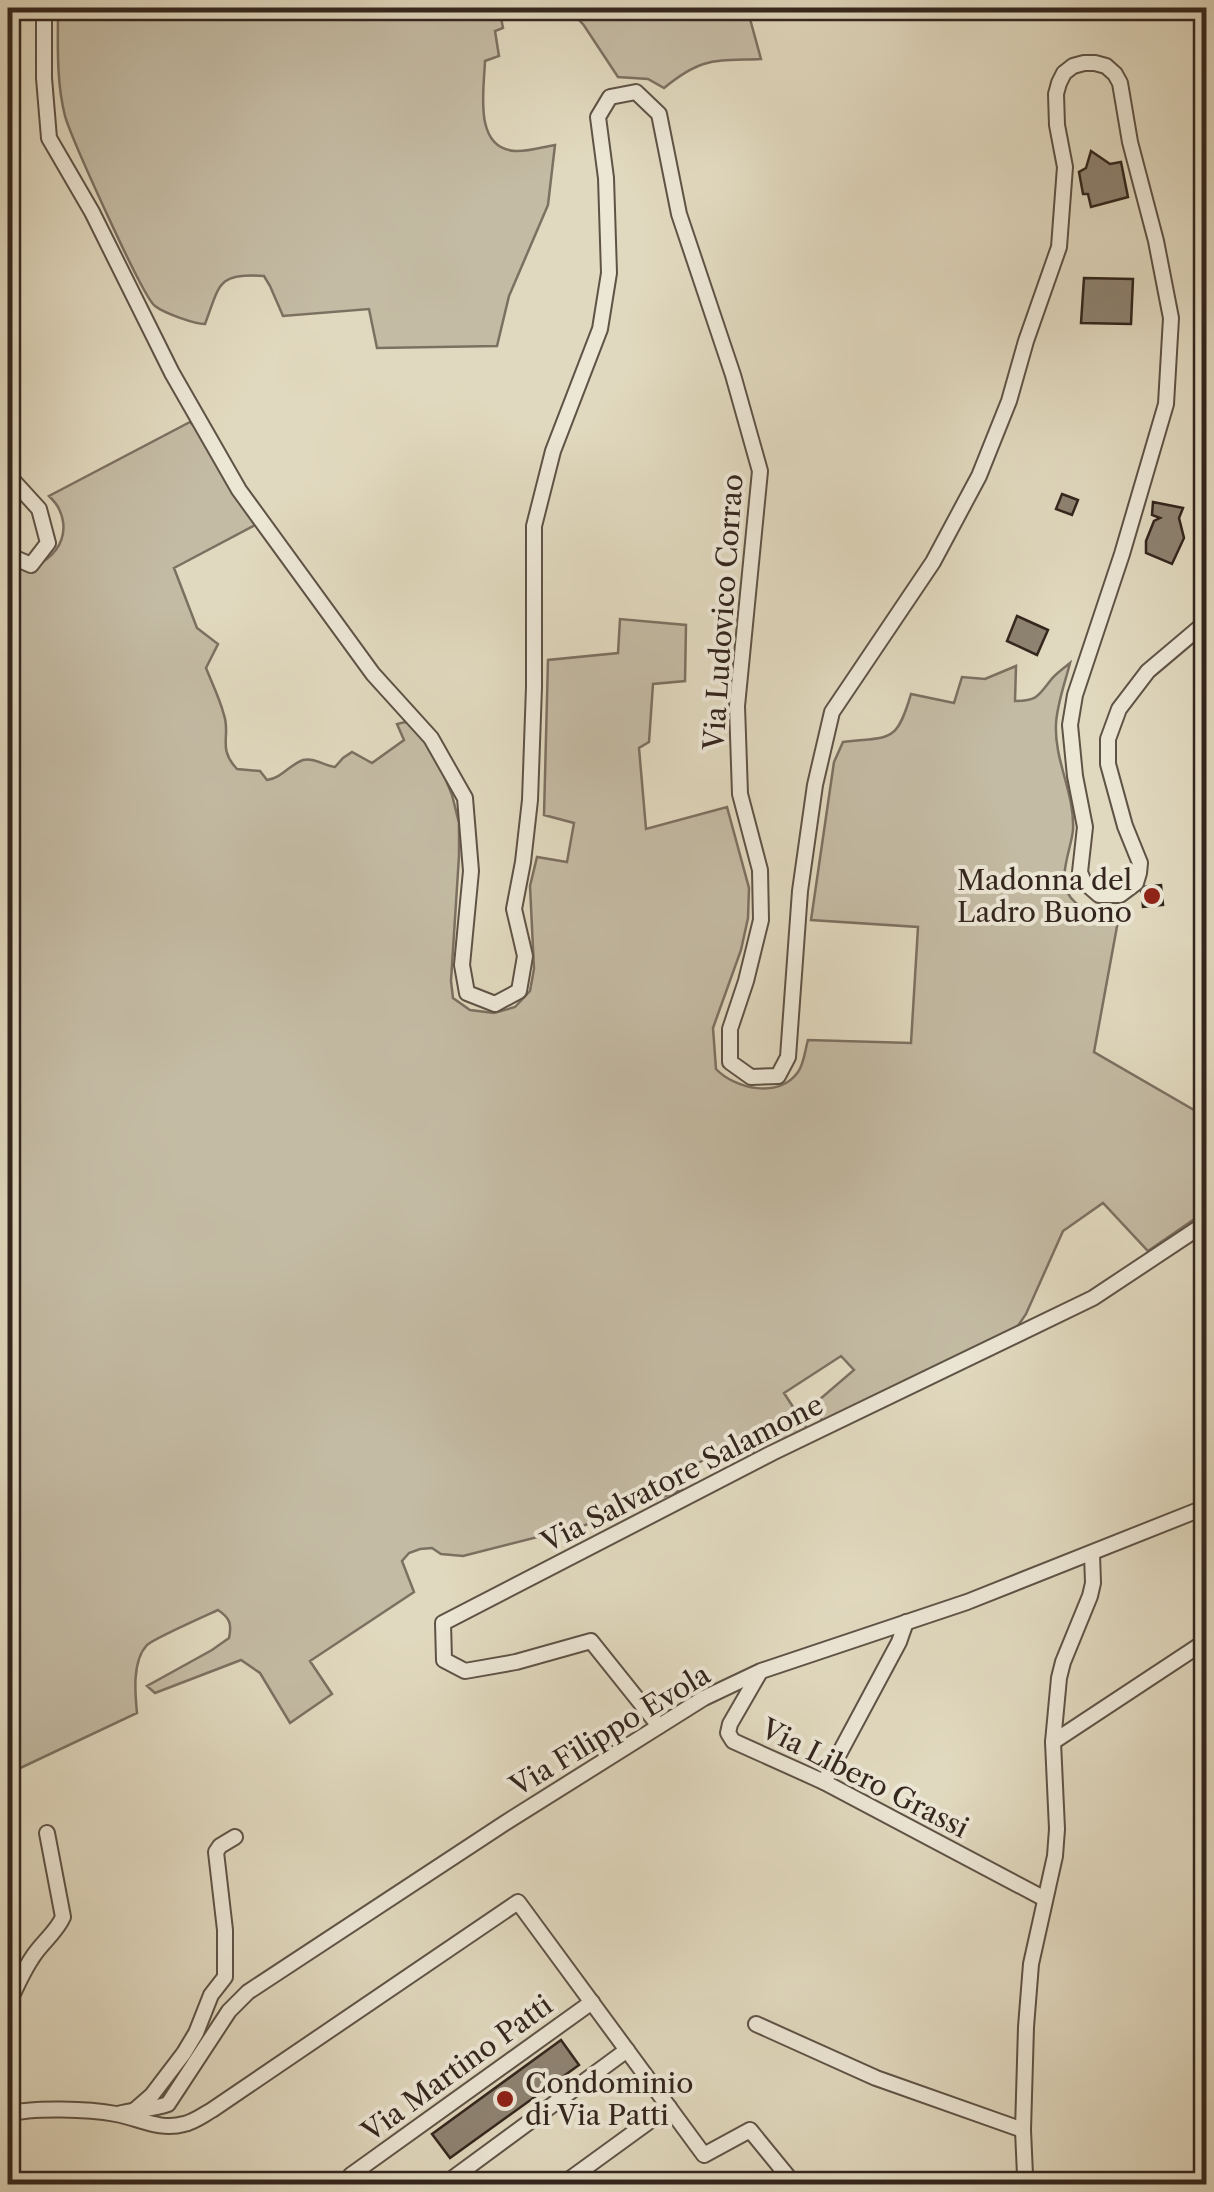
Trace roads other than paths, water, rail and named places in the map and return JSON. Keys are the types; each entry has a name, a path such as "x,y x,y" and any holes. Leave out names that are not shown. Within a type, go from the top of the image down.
{"street":[{"name":"Via Ludovico Corrao","path":"44,8 49,138 92,212 172,374 239,490 373,674 431,738 466,798 471,871 462,965 467,993 494,1004 519,991 525,956 514,908 524,862 530,800 534,526 554,451 600,329 609,273 606,178 598,118 610,97 636,92 659,114 679,214 760,471 737,706 740,794 760,870 761,920 730,1029 730,1062 751,1077 778,1076 788,1057 800,890 815,785 832,712 933,562 979,476 1003,416 1059,247 1065,168 1056,94 1064,73 1084,62 1106,66 1120,83 1171,318 1166,404 1075,695 1070,725 1085,827 1080,872 1090,890 1099,895 1120,896 1136,882 1140,862 1124,826 1108,764 1108,739 1120,709 1148,671 1206,622"},
{"path":"8,474 39,509 48,542 31,565 8,555"},
{"name":"Via Salvatore Salamone","path":"658,1726 591,1640 466,1672 444,1660 443,1623 772,1453 1093,1298 1206,1223"},
{"name":"Via Filippo Evola","path":"118,2114 168,2104 229,2011 248,1992 704,1698 761,1671 983,1596 1206,1508"},
{"path":"1029,2184 1023,2130 1031,1964 1055,1856 1053,1742 1059,1678 1090,1596 1092,1554"},
{"path":"824,1782 906,1622"},
{"path":"1053,1742 1206,1641"},
{"name":"Via Libero Grassi","path":"761,1671 730,1724 728,1734 733,1740 824,1782 1046,1898"},
{"path":"8,2004 33,1956 63,1917 47,1833"},
{"path":"136,2109 152,2095 184,2053 211,1995 225,1977 225,1930 216,1852 236,1837"},
{"path":"11,2115 68,2110 184,2125 212,2110 518,1902 704,2155 750,2130 794,2184"},
{"name":"Via Martino Patti","path":"366,2184 351,2175 592,2002"},
{"path":"756,2024 876,2078 1023,2130"},
{"path":"444,2184 627,2050"},
{"path":"563,2184 669,2107"}],"place":[{"name":"Madonna del Ladro Buono","path":"1152,896"},
{"name":"Condominio di Via Patti","path":"505,2099"}]}
